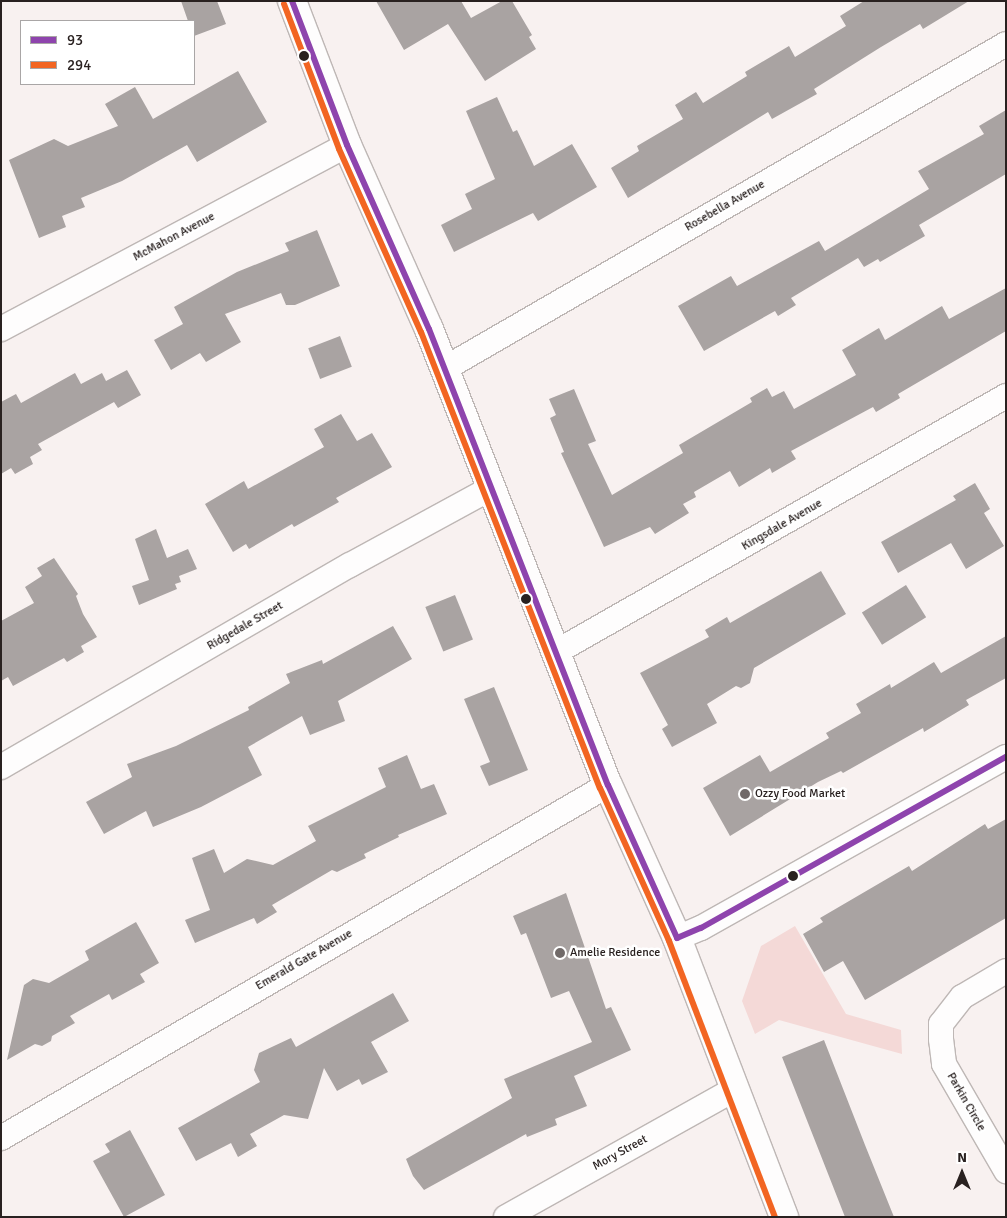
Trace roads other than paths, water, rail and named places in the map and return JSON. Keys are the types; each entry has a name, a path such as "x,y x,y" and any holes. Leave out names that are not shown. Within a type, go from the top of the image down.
{"street":[{"path":"292,1 347,145 429,329 608,785 677,938 733,1090 784,1217"},
{"name":"Rosebella Avenue","path":"444,369 1006,44"},
{"name":"McMahon Avenue","path":"1,329 347,145"},
{"name":"Kingsdale Avenue","path":"556,652 1006,396"},
{"name":"Ridgedale Street","path":"1,767 350,565 491,488"},
{"path":"677,938 701,928 1006,757"},
{"name":"Emerald Gate Avenue","path":"1,1138 608,785"},
{"name":"Parkin Circle","path":"1006,971 962,997 941,1024 944,1064 1006,1171"},
{"name":"Mory Street","path":"506,1217 733,1090"}],"place":[{"name":"Ozzy Food Market","path":"745,794"},
{"name":"Amelie Residence","path":"560,953"}]}
